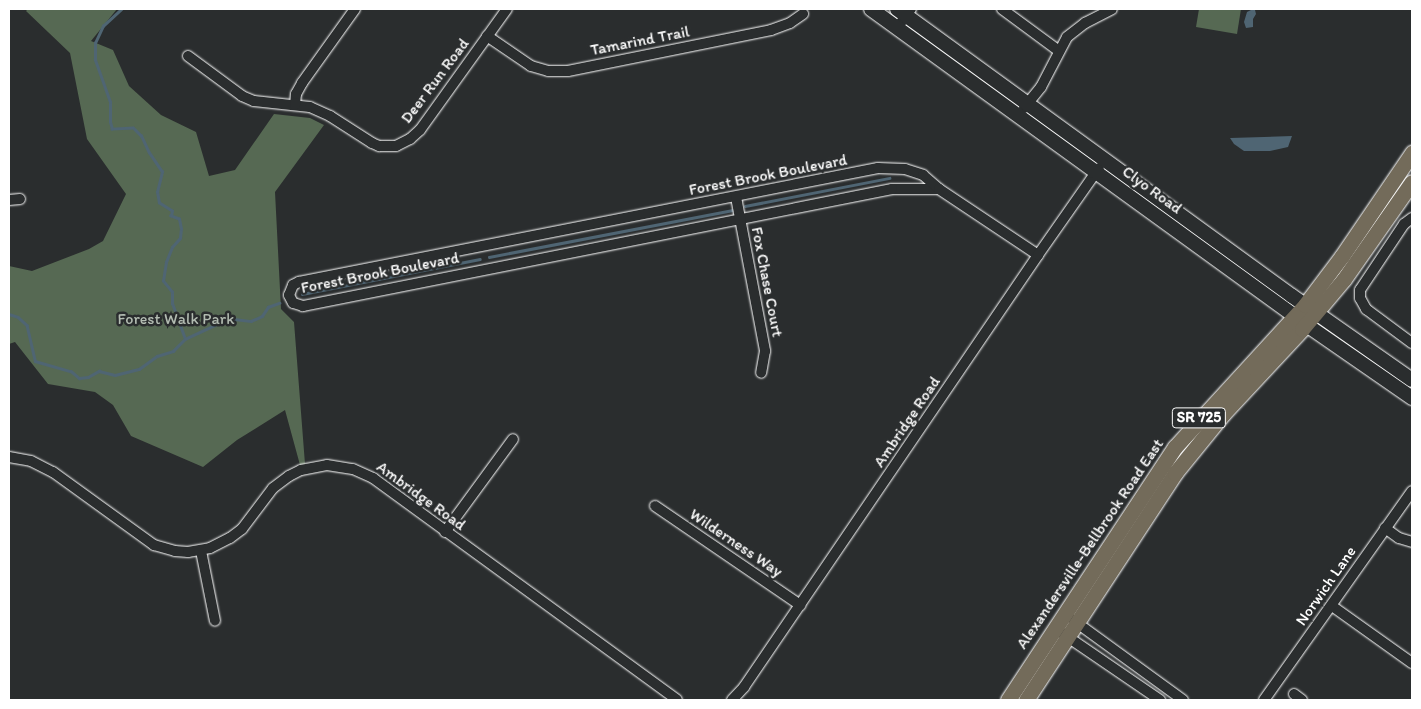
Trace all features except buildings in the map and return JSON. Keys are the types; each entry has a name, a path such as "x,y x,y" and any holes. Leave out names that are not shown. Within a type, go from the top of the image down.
{"main road":[{"name":"Alexandersville-Bellbrook Road East","path":"1026,700 1069,638 1175,473 1306,315 1342,256 1412,153"},
{"name":"Alexandersville-Bellbrook Road East","path":"1008,700 1175,447 1306,315 1363,253 1412,182"}],"street":[{"path":"295,105 296,94 302,83 355,9"},
{"name":"Deer Run Road","path":"188,56 242,96 254,101 295,105 322,111 379,146 404,143 420,130 507,9"},
{"name":"Clyo Road","path":"871,9 897,28 1023,109 1106,159 1412,398"},
{"path":"1002,9 1059,51"},
{"path":"1023,109 1041,87 1059,51 1074,30 1112,9"},
{"path":"897,28 904,11"},
{"name":"Clyo Road","path":"904,11 1097,172 1306,315 1412,380"},
{"name":"Tamarind Trail","path":"487,36 531,66 548,70 568,71 771,30 790,23 803,14"},
{"name":"Ambridge Road","path":"732,700 744,687 1038,254 1106,159"},
{"name":"Forest Brook Boulevard","path":"939,189 892,189 303,306 293,303 289,295 292,285 299,282 878,168 894,168 918,173 939,189 1038,254"},
{"name":"Fox Chase Court","path":"736,197 765,350 761,373"},
{"path":"9,200 20,199"},
{"path":"1412,218 1404,224 1360,290 1360,298 1366,309 1412,343"},
{"path":"445,532 513,439"},
{"name":"Ambridge Road","path":"9,457 31,461 53,472 154,545 175,551 201,551 218,546 242,528 280,482 301,470 327,465 340,466 364,473 677,700"},
{"name":"Norwich Lane","path":"1264,700 1412,490"},
{"name":"Wilderness Way","path":"654,506 800,605"},
{"path":"1385,528 1399,538 1412,542"},
{"path":"201,551 215,621"},
{"path":"1332,606 1412,662"},
{"path":"1065,614 1183,700"},
{"path":"1055,629 1160,700"}],"green space":[{"name":"Forest Walk Park","path":"28,9 117,9 91,41 113,50 129,86 161,115 196,132 209,176 235,170 274,114 310,118 324,125 275,192 281,309 294,322 305,464 300,465 285,410 237,440 203,467 131,436 113,405 95,392 48,384 15,342 9,344 9,266 32,271 89,249 103,241 126,194 87,139 70,53 26,11"},
{"path":"1199,9 1241,9 1237,34 1196,27"}],"water":[{"path":"1255,10 1256,14 1253,19 1253,27 1246,28 1244,22 1247,12"},
{"path":"1292,136 1288,147 1270,151 1244,151 1234,144 1230,138"}],"waterway":[{"path":"9,314 18,317 27,325 35,361 71,371 79,378 88,377 99,371 115,375 139,369 157,356 173,351 185,339 172,304 172,292 163,281 166,262 172,247 180,238 179,219 171,216 172,211 159,203 157,192 162,172 149,153 141,136 133,128 112,129 110,102 95,60 95,43 103,26 121,9"},
{"path":"745,206 889,178"},
{"path":"489,257 732,210"},
{"path":"302,294 480,259"},
{"path":"185,339 220,323 234,319 251,321 262,316 268,307 279,303"}]}
